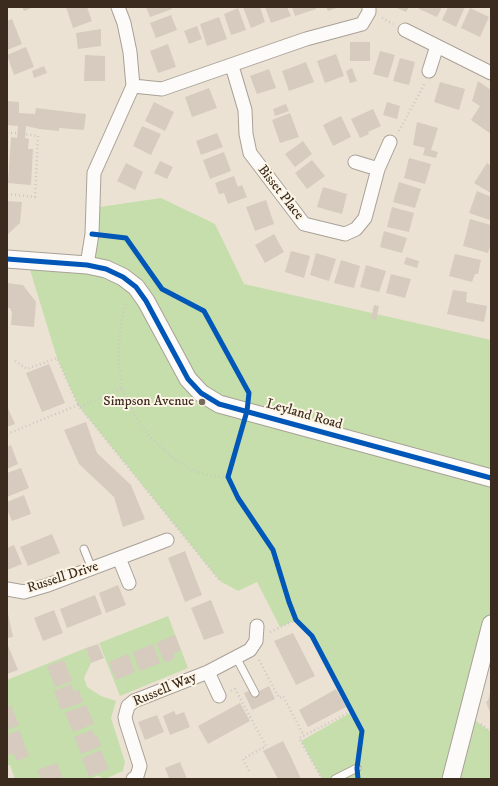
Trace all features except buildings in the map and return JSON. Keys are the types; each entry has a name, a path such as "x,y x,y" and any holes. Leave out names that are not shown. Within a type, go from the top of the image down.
{"street":[{"path":"87,265 92,234 94,173 133,86 130,52 124,23 118,7"},
{"path":"133,86 162,90 306,39 362,24 369,9"},
{"path":"404,30 491,73"},
{"path":"430,71 438,46"},
{"name":"Bisset Place","path":"232,66 245,110 246,134 250,153 304,224 345,234 356,229 365,218 378,169 390,142"},
{"path":"355,162 378,169"},
{"name":"Leyland Road","path":"7,259 87,265 106,269 123,277 136,287 146,301 188,379 201,392 219,404 491,478"},
{"name":"Russell Drive","path":"7,589 24,592 92,569 167,540"},
{"path":"118,558 129,583"},
{"path":"451,779 491,624"},
{"name":"Russell Way","path":"133,779 137,776 140,766 125,717 128,706 134,701 208,672 236,657 255,638"},
{"name":"Russell Way","path":"208,672 220,696"}],"lane":[{"path":"84,549 92,569"},
{"path":"236,657 255,693"},
{"path":"335,779 356,768"}],"path":[{"path":"369,9 404,30"},
{"path":"390,142 399,132 420,94 430,71"},
{"path":"7,132 16,134"},
{"path":"7,194 35,197 38,136 25,134"},
{"path":"136,287 127,302 120,323 118,358 122,388 134,415 151,438 172,457 194,471 212,476 228,477"},
{"path":"15,361 27,369 57,358 79,406 220,581"},
{"path":"7,434 122,388"},
{"path":"230,470 228,477 232,484"},
{"path":"293,614 301,625"},
{"path":"296,620 255,638 258,657 279,698 283,696 304,736"},
{"path":"220,696 235,689 266,746 243,758 250,773"},
{"path":"348,704 356,719"},
{"path":"322,779 299,738 352,711"}],"green space":[{"path":"161,198 215,224 244,284 491,340 491,624 468,715 491,732 491,779 322,779 301,741 352,712 312,636 296,620 280,627 257,582 238,591 220,581 78,405 57,358 27,260 87,265 93,208"},
{"path":"168,616 188,668 120,696 99,643"},
{"path":"86,648 91,663 84,678 87,687 101,696 116,701 111,718 125,762 123,771 105,779 98,776 90,779 15,779 10,765 7,765 7,680"}],"cycle path":[{"path":"92,234 126,238 162,289 204,311 249,393 247,411 228,477 238,498 273,550 296,620 312,636 362,731 357,768 358,779"},
{"path":"7,259 87,265 106,269 123,277 136,287 146,301 188,379 201,393 219,404 491,478"}],"place":[{"name":"Simpson Avenue","path":"202,402"}]}
